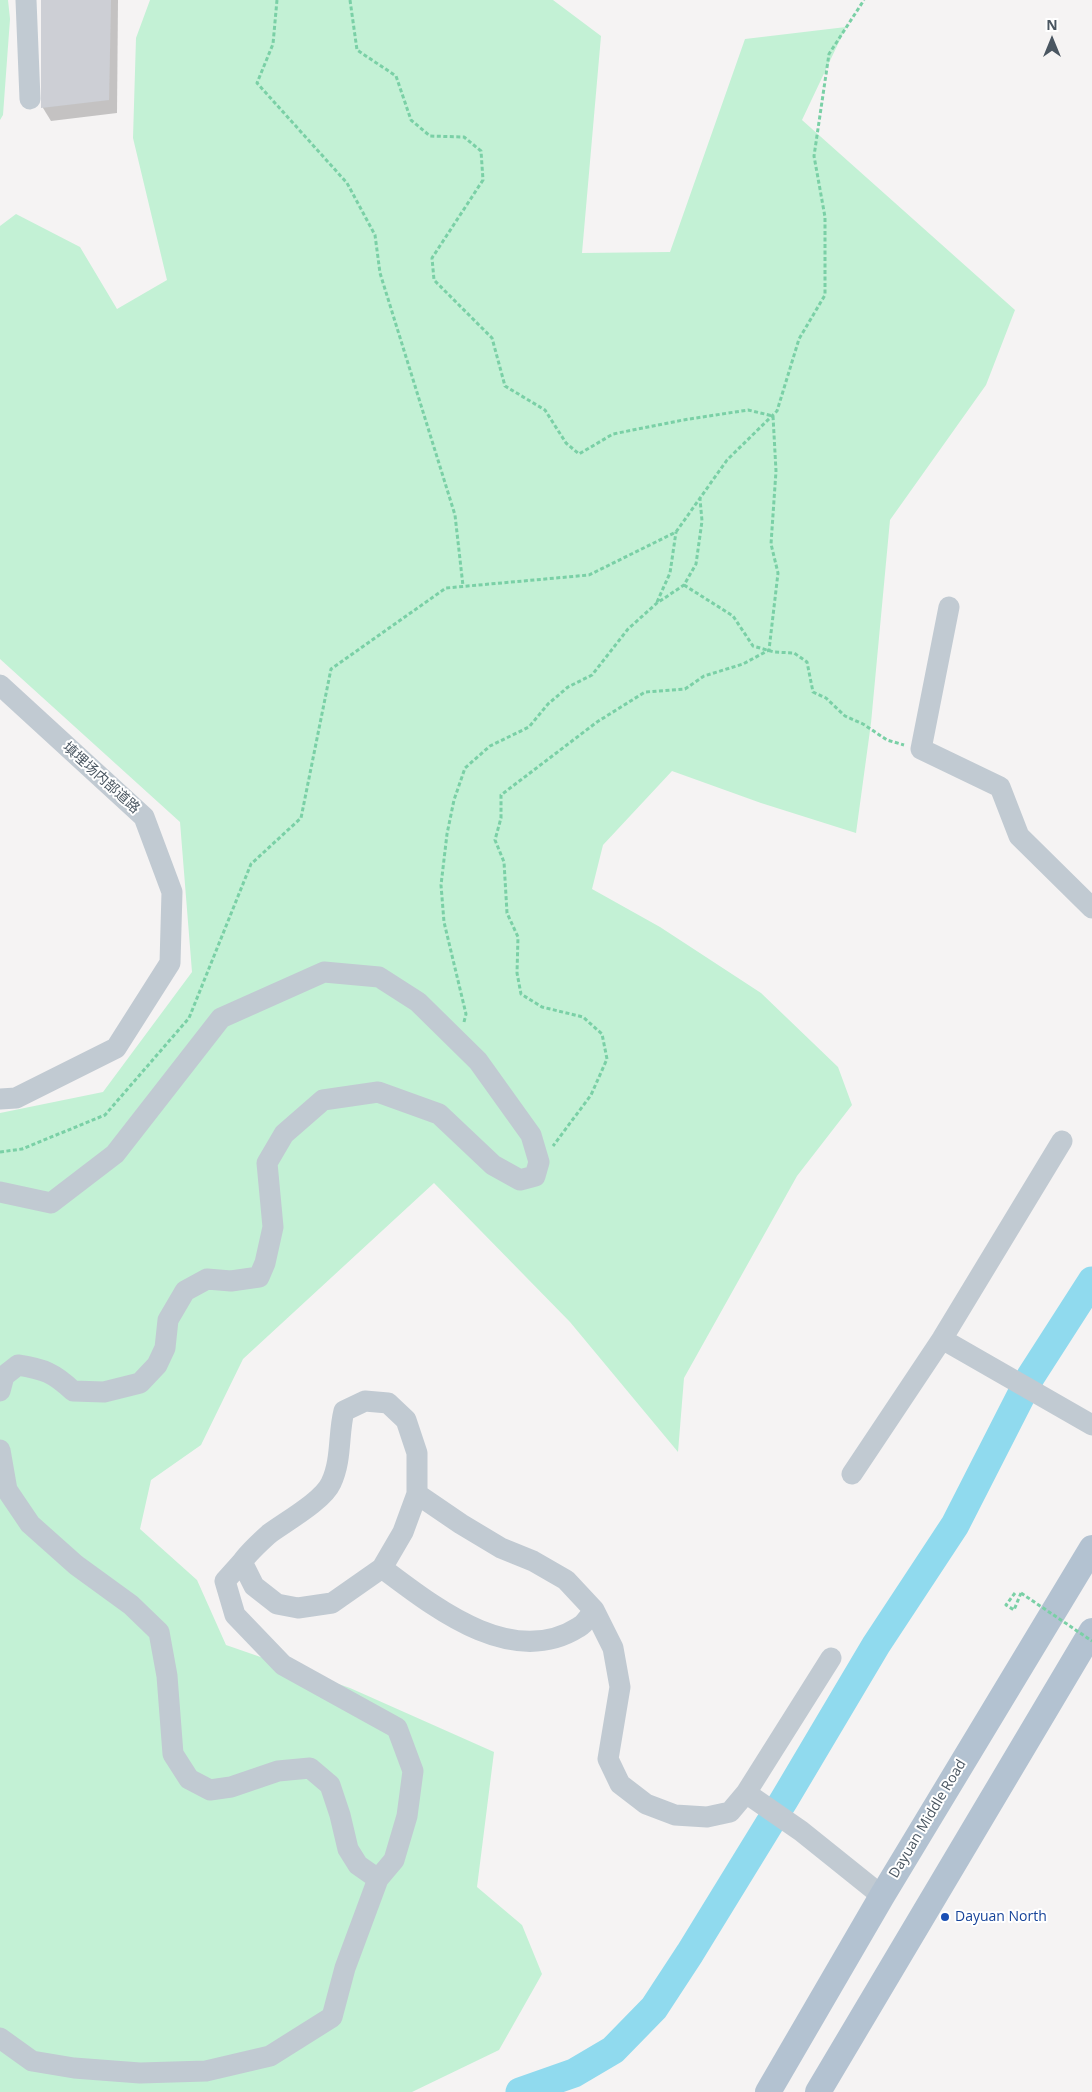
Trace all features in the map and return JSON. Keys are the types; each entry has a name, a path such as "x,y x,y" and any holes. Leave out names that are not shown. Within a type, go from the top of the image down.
{"main road":[{"name":"Dayuan Middle Road","path":"768,2092 882,1896 1091,1553"},
{"path":"818,2092 1092,1631"}],"street":[{"path":"26,0 30,99"},
{"path":"949,607 921,749 1000,787 1019,836 1092,908"},
{"name":"填埋场内部道路","path":"0,685 144,817 172,892 170,963 116,1048 16,1098 0,1099"},
{"path":"0,1192 51,1203 115,1154 221,1018 324,972 379,977 418,1002 478,1061 531,1135 540,1162 534,1176 520,1180 493,1165 439,1114 378,1092 323,1100 284,1134 267,1163 273,1227 265,1263 259,1278 231,1281 207,1279 185,1291 168,1320 165,1348 156,1366 140,1383 104,1392 73,1391 58,1377 40,1368 18,1365 4,1376 0,1391"},
{"path":"852,1474 942,1339 1062,1141"},
{"path":"942,1339 1092,1425"},
{"path":"0,2038 32,2061 74,2068 140,2073 206,2071 270,2056 332,2017 345,1968 378,1879 394,1860 407,1816 413,1771 397,1728 283,1665 235,1615 225,1581 242,1562 268,1535 310,1505 331,1484 340,1456 340,1425 344,1410 365,1401 388,1403 406,1420 417,1453 418,1494 403,1532 382,1568 332,1602 298,1608 277,1604 254,1586 242,1562"},
{"path":"0,1450 7,1490 30,1524 76,1566 131,1605 158,1632 167,1676 173,1754 189,1779 210,1790 231,1787 278,1770 310,1768 330,1785 340,1814 348,1849 358,1866 378,1879"},
{"path":"418,1494 461,1524 501,1548 532,1561 566,1580 594,1610 613,1648 620,1687 608,1759 620,1784 646,1804 676,1815 707,1818 730,1812 754,1798 831,1658"},
{"path":"382,1568 472,1629 510,1640 546,1642 580,1627 594,1610"},
{"path":"754,1798 801,1831 882,1896"}],"path":[{"path":"277,0 273,44 257,83 346,183 375,235 380,273 455,515 463,586"},
{"path":"350,0 357,50 396,76 411,120 430,136 464,137 481,151 483,180 432,258 434,280 492,338 505,386 545,410 566,443 579,454 613,434 683,420 748,410 773,416"},
{"path":"657,603 670,573 676,532 727,460 778,411 799,339 825,295 825,217 814,156 829,54 864,0"},
{"path":"769,650 778,573 771,544 776,471 773,416"},
{"path":"457,1041 466,1014 444,922 441,885 447,834 454,800 465,768 490,746 529,727 561,692 592,675 628,629 657,603 684,585 696,564 702,521 700,498"},
{"path":"0,1152 22,1149 105,1115 189,1018 251,864 301,818 332,669 446,588 589,575 676,532"},
{"path":"684,585 733,616 753,646 794,653 806,662 813,692 826,698 845,716 863,724 887,740 921,749"},
{"path":"540,1162 591,1095 607,1059 602,1034 583,1017 542,1007 521,994 517,973 518,937 507,913 504,862 495,840 500,818 500,795 597,722 645,692 685,689 704,676 743,664 769,650"},
{"path":"1015,1593 1006,1605 1014,1610 1021,1593 1092,1641"}],"green space":[{"path":"0,0 8,0 10,19 3,115 0,120"},
{"path":"150,0 553,0 601,36 582,253 670,252 745,39 846,27 802,120 1015,310 986,385 890,520 871,723 856,833 761,803 672,771 603,845 592,889 660,927 761,993 838,1067 852,1105 797,1176 684,1378 678,1452 570,1322 434,1183 243,1359 201,1445 151,1480 140,1529 197,1580 226,1645 350,1688 494,1752 477,1887 522,1925 542,1974 499,2050 412,2092 0,2092 0,1113 103,1092 192,972 180,822 0,659 0,226 16,214 80,247 117,309 167,280 133,138 136,38"}],"building":[{"path":"41,0 111,0 109,100 41,108"}],"waterway":[{"path":"520,2092 574,2073 613,2050 654,2008 784,1800 876,1645 955,1525 1031,1376 1092,1281"}],"place":[{"name":"Dayuan North","path":"945,1917"}]}
